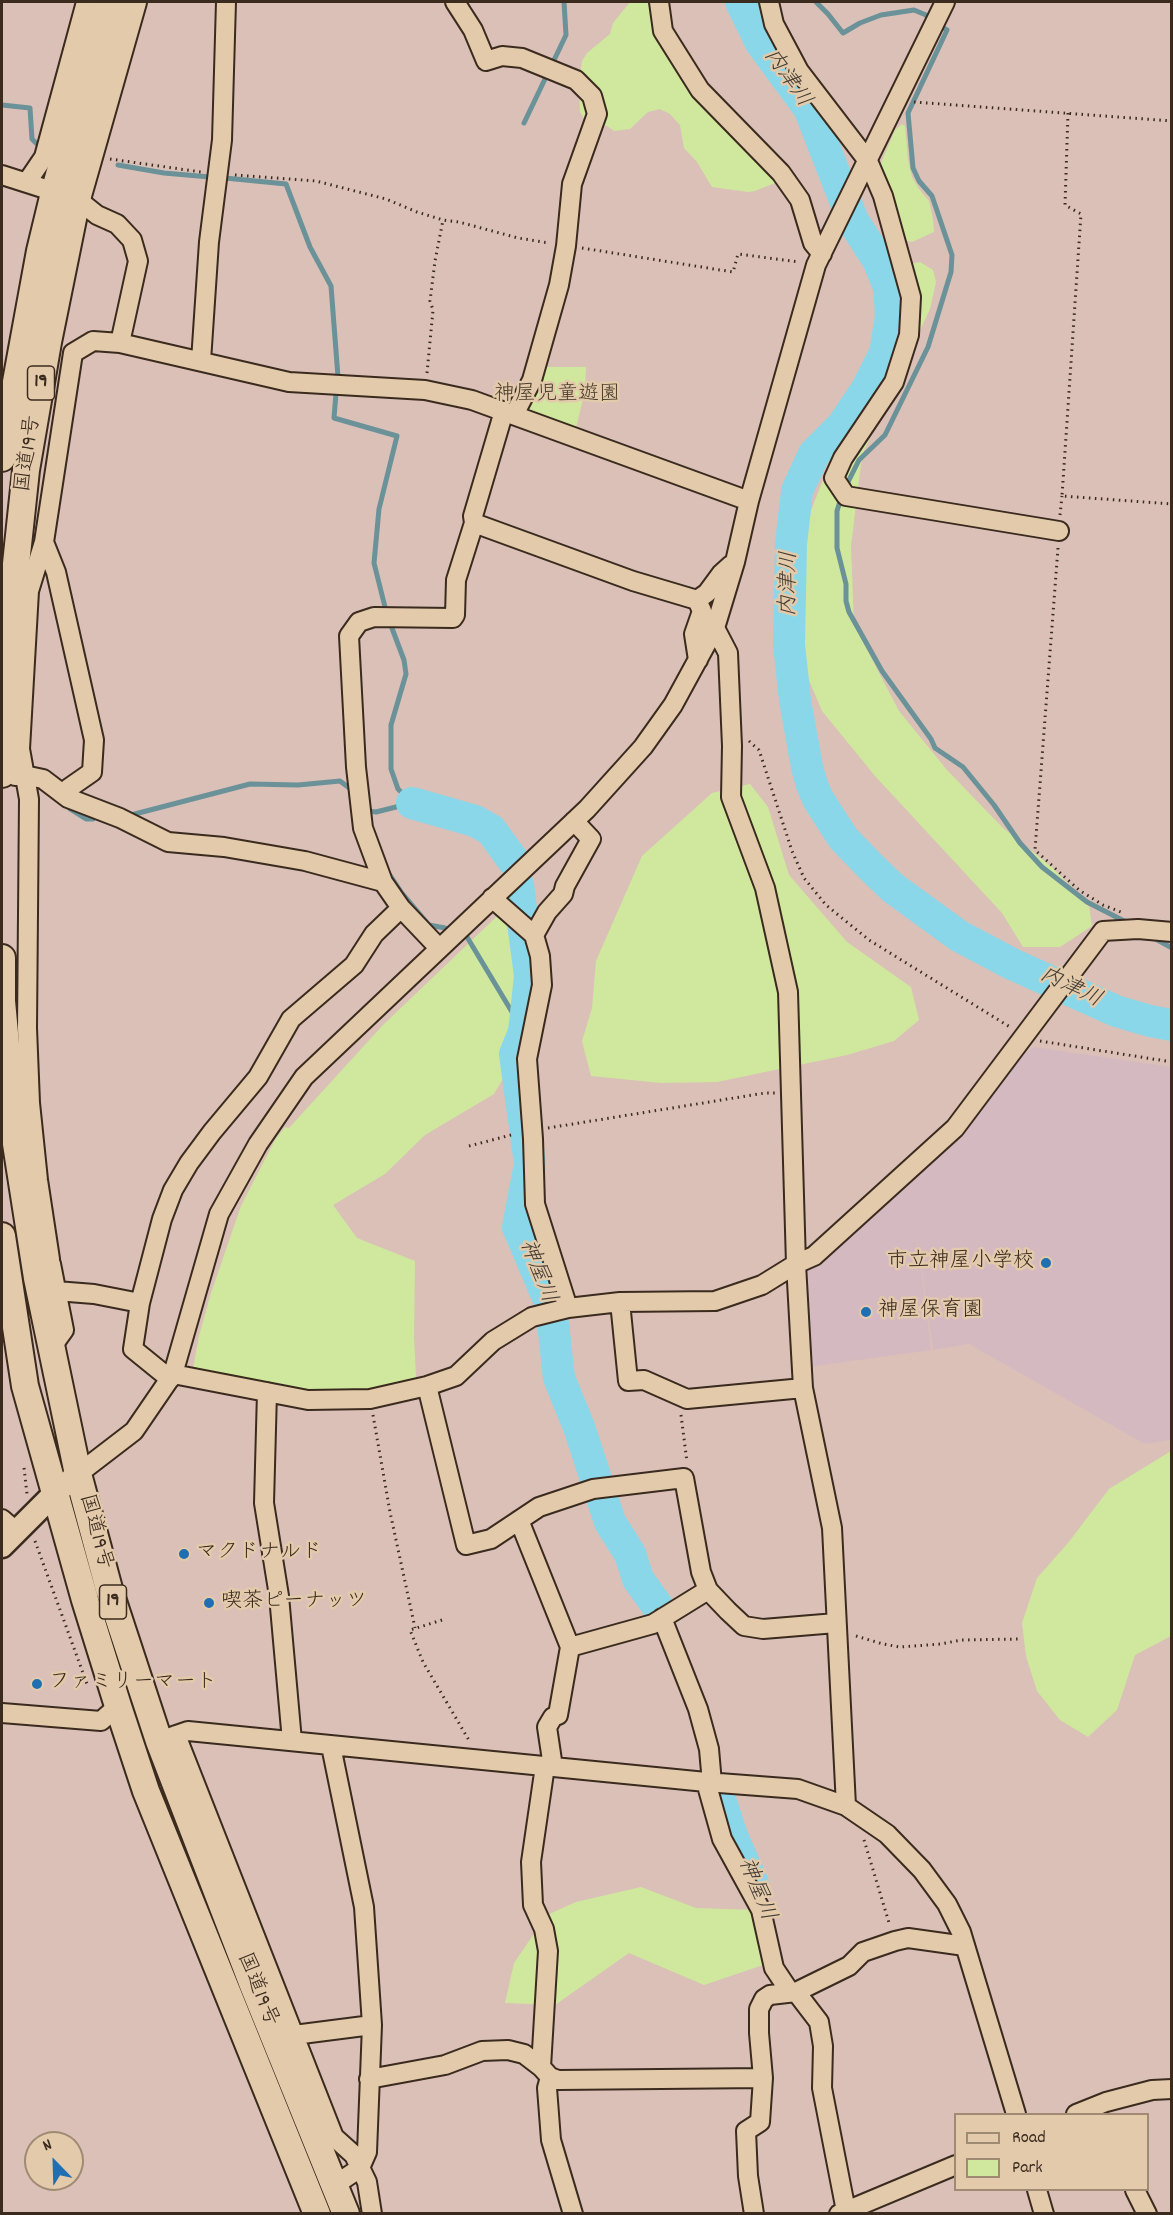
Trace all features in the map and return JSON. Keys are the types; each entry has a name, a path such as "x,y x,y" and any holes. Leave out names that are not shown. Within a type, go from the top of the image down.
{"highway":[{"name":"国道19号","path":"13,775 2,735 13,592 26,470 48,342 65,196 107,2"},
{"name":"国道19号","path":"2,458 40,251 65,196 133,2"},
{"name":"国道19号","path":"2,958 2,1002 14,1131 49,1292 51,1348 78,1474 109,1589 167,1738 253,1985 346,2214"},
{"path":"7,1053 27,1029"},
{"name":"国道19号","path":"2,1236 25,1386 55,1493 109,1714 146,1791 317,2214"}],"main road":[{"path":"12,1529 78,1474"}],"street":[{"path":"27,182 44,157 86,2"},
{"path":"201,361 209,242 222,140 226,2"},
{"path":"439,948 401,908 383,882 363,828 356,767 349,636 359,622 374,618 453,618 455,615 456,580 474,523 473,516 509,413 532,380 559,285 566,246 572,184 597,114 592,96 576,80 522,58 502,56 486,61 473,30 455,2"},
{"path":"659,2 663,31 700,90 781,172 800,200 813,243 821,255"},
{"path":"769,2 774,24 799,71 866,163 883,196 910,297 909,335 894,382 843,458 834,478 846,496 1059,531"},
{"path":"78,1474 134,1431 171,1377 219,1214 258,1144 304,1077 573,822 643,747 673,705 715,628 735,562 749,501 821,255 945,2"},
{"path":"2,175 65,196 117,224 132,240 138,261 120,343"},
{"path":"140,1303 94,1294 49,1292 51,1259 38,1180 30,1103 27,1029 30,799 13,775 20,748 29,591 44,542 73,352 93,341 120,343 289,382 426,390 472,400 749,501"},
{"path":"474,523 633,581 697,600 702,611 694,634 698,660"},
{"path":"44,542 57,572 94,740 92,772 69,788 68,798"},
{"path":"697,600 707,593 735,562"},
{"path":"715,628 728,652 731,797 765,888 788,992 796,1264 803,1388 832,1528 851,1810"},
{"path":"13,775 43,779 68,798 120,818 168,842 224,847 305,861 383,882"},
{"path":"527,930 563,894 565,886 591,840 573,822"},
{"path":"492,898 527,930 540,956 543,985 527,1059 527,1131 535,1204 568,1308"},
{"path":"401,908 374,934 354,965 291,1018 258,1077 189,1163 172,1190 140,1303 133,1348 171,1377 308,1400 370,1398 427,1386 456,1376 493,1341 532,1317 568,1308 620,1302 714,1301 762,1285 814,1256 955,1128 1103,931 1172,932"},
{"path":"620,1302 628,1381 644,1380 687,1399 803,1388"},
{"path":"2,1306 18,1338"},
{"path":"427,1386 466,1545 491,1539 539,1507 593,1489 684,1478 699,1561 708,1590 744,1626 763,1629 837,1627"},
{"path":"267,1392 264,1503 279,1596 292,1741"},
{"path":"519,1520 570,1647 558,1714 553,1717 547,1727 549,1767 531,1862 533,1905 544,1929 548,1951 545,2072 551,2140 573,2214"},
{"path":"570,1647 653,1624 708,1590"},
{"path":"662,1618 698,1709 709,1749 709,1783 722,1839 761,1910 774,1968 819,2022 823,2046 822,2088 848,2211 954,2166"},
{"path":"2,1713 109,1714"},
{"path":"372,2214 367,2182 354,2155 334,2137 294,2035 167,1738 188,1731 709,1783 798,1789 851,1810 887,1834 922,1869 947,1904 961,1932 1015,2113"},
{"path":"331,1746 364,1907 372,2025 367,2152 360,2168 335,2185"},
{"path":"754,2214 748,2176 746,2131 760,2122 763,2078 759,2009 765,1999 770,1995 793,1992 849,1966 863,1952 895,1941 908,1938 965,1946"},
{"path":"294,2035 372,2025"},
{"path":"369,2079 445,2065 482,2051 508,2050 524,2054 558,2080 763,2078"},
{"path":"1087,2113 1106,2102 1152,2090 1172,2089"},
{"path":"1037,2191 1044,2214"},
{"path":"1136,2191 1147,2214"}],"path":[{"path":"898,101 1172,121"},
{"path":"1068,113 1065,205 1081,214 1035,850 1079,890 1103,905 1149,924 1152,930"},
{"path":"110,159 218,174 316,181 386,199 443,220 518,238 733,272 738,254 821,255"},
{"path":"426,390 433,310 430,301 443,220"},
{"path":"1062,496 1172,504"},
{"path":"731,724 759,750 804,878 826,905 869,940 1023,1035 1045,1043 1172,1062"},
{"path":"469,1146 527,1131 765,1093 792,1093"},
{"path":"678,1395 687,1458 684,1478"},
{"path":"370,1398 390,1512 416,1628"},
{"path":"22,1459 27,1482 12,1529 88,1688"},
{"path":"442,1620 410,1630 423,1662 465,1731 478,1760"},
{"path":"837,1627 883,1644 900,1647 961,1640 1019,1639"},
{"path":"851,1810 895,1941"}],"shaded area":[{"name":"市立神屋小学校","path":"1034,1047 1171,1067 1171,1440 1145,1444 969,1344 933,1350 916,1227 931,1350 809,1367 804,1274 910,1182 956,1138 1025,1053"}],"green space":[{"path":"630,2 649,2 650,16 657,41 687,85 755,159 773,175 775,183 748,192 712,187 697,162 684,148 680,125 670,114 660,109 648,112 630,129 614,131 607,126 587,123 580,112 579,84 582,61 587,53 610,34 613,23"},
{"path":"902,124 905,126 912,177 929,201 933,219 934,232 912,242 904,240 881,177 881,163 895,130"},
{"path":"920,262 933,270 936,282 930,309 862,455 851,546 854,625 899,711 947,770 1002,827 1053,868 1089,906 1092,926 1060,947 1023,947 1002,913 875,776 822,711 797,652 797,545 832,458 863,398 882,343 892,276 905,265"},
{"name":"神屋児童遊園","path":"539,367 586,367 585,391 575,432 524,415"},
{"path":"750,784 768,807 789,875 847,942 911,987 919,1020 894,1041 847,1055 717,1082 661,1083 591,1076 582,1041 592,1008 596,961 642,856 712,793"},
{"path":"514,900 530,911 532,954 539,983 521,1048 494,1094 425,1135 385,1174 333,1205 357,1238 415,1261 416,1377 412,1381 341,1394 305,1394 193,1369 211,1293 241,1206 275,1140 285,1127 289,1128 383,1025"},
{"path":"1171,1451 1171,1636 1135,1655 1117,1710 1088,1737 1060,1720 1037,1691 1026,1656 1022,1623 1037,1578 1068,1543 1109,1489"},
{"path":"641,1887 696,1908 755,1910 766,1964 704,1985 629,1953 555,2005 505,2003 514,1963 547,1915 576,1902"}],"waterway":[{"path":"524,123 566,35 564,2"},
{"name":"内津川","path":"741,2 761,43 809,108 853,221 878,260 889,287 891,316 885,353 867,389 843,425 814,454 797,491 791,544 789,645 795,700 812,785 818,799 843,838 872,868 893,888 959,936 1012,964 1116,1011 1172,1025"},
{"path":"816,2 843,33 881,15 914,10 926,15 929,20 947,30 908,113 913,168 919,181 932,196 952,255 951,272 928,347 885,435 859,460 846,486"},
{"path":"2,105 30,108 32,139 37,144"},
{"path":"118,165 164,173 210,177"},
{"path":"225,178 286,184 310,247 331,286 338,377"},
{"path":"336,393 334,418 397,436 379,509 374,563 387,615 404,660 406,674 391,725 391,769 398,789 412,803 376,812 367,811"},
{"path":"841,498 837,511 837,548 846,584 846,601 849,612 882,671 931,739 935,748 963,767 994,805 1020,843 1042,867 1087,902 1128,923"},
{"path":"131,815 250,784 298,785 340,781 348,787"},
{"name":"神屋川","path":"412,803 475,821 491,830 515,863"},
{"path":"70,809 86,819 93,819"},
{"path":"387,871 401,892 429,925 445,928"},
{"name":"神屋川","path":"518,885 530,976 524,1032 515,1054 530,1164 518,1227 551,1305 559,1378 579,1427 610,1522 630,1554 638,1579 658,1607"},
{"path":"467,937 524,1032"},
{"path":"1152,937 1172,948"},
{"name":"神屋川","path":"717,1790 732,1836 753,1884"}],"place":[{"name":"市立神屋小学校","path":"1046,1263"},
{"name":"神屋保育園","path":"866,1312"},
{"name":"マクドナルド","path":"184,1554"},
{"name":"喫茶ピーナッツ","path":"209,1603"},
{"name":"ファミリーマート","path":"37,1684"}]}
